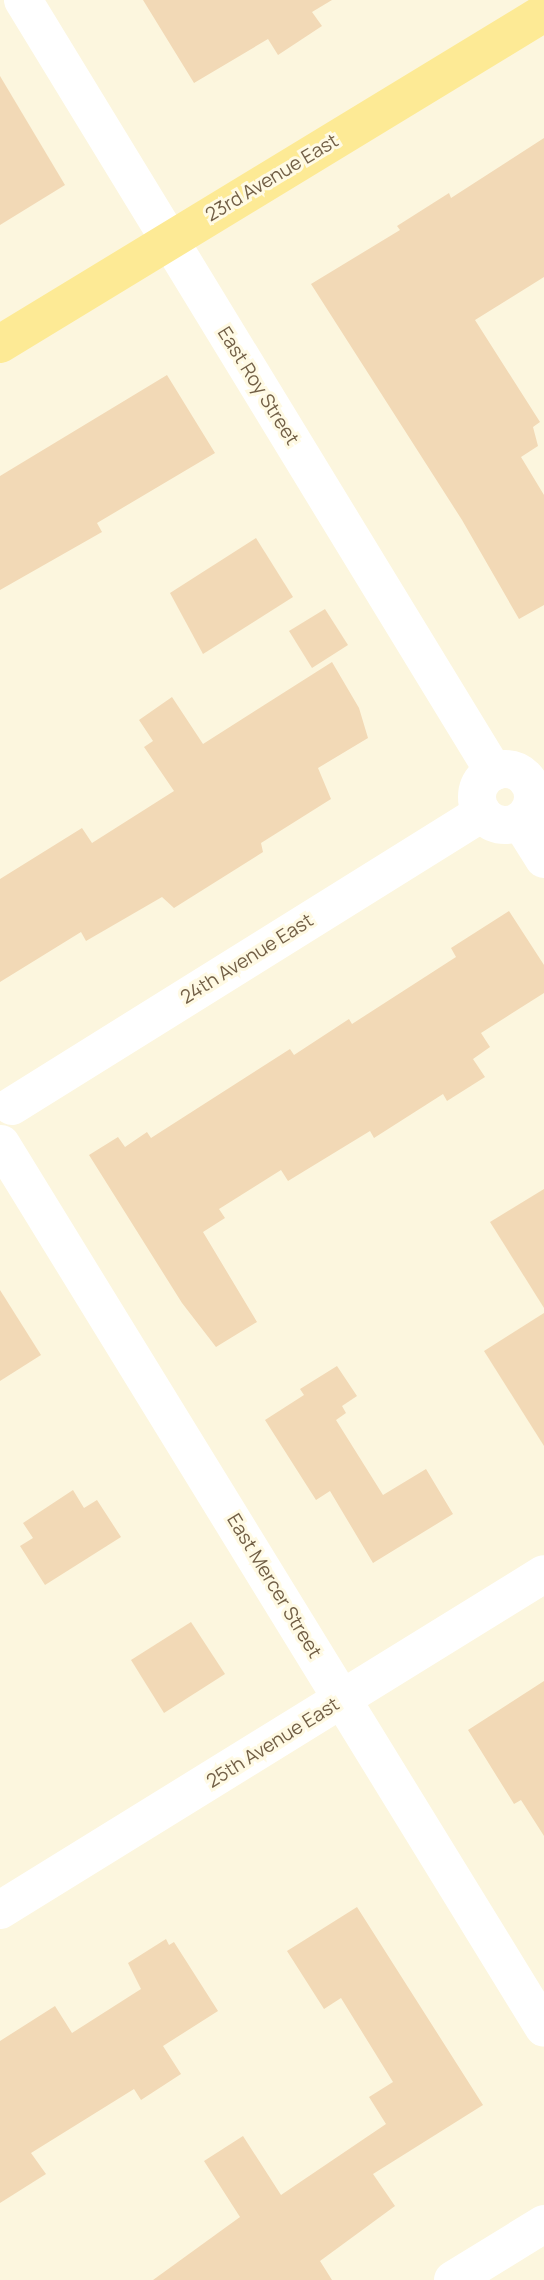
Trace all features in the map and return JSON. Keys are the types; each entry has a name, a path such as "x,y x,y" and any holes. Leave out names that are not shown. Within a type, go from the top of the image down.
{"main road":[{"name":"23rd Avenue East","path":"0,344 544,13"}],"street":[{"name":"East Roy Street","path":"23,0 494,772"},
{"path":"514,771 537,780 531,810 520,821 498,825 482,813 478,789 494,772 514,771"},
{"name":"24th Avenue East","path":"6,1100 482,813"},
{"path":"520,821 544,859"},
{"path":"0,1144 15,1122 6,1100"},
{"name":"East Mercer Street","path":"0,1144 544,2028"},
{"name":"25th Avenue East","path":"0,1910 544,1574"},
{"path":"453,2280 544,2224"}],"building":[{"path":"143,0 332,0 312,12 322,26 278,55 268,39 194,83"},
{"path":"0,76 65,185 0,225"},
{"path":"544,138 544,277 475,320 540,422 533,427 538,446 521,457 544,495 544,605 519,619 462,520 311,284 400,230 397,226 449,193 451,198"},
{"path":"167,375 215,453 97,523 102,532 0,590 0,476"},
{"path":"256,538 293,597 203,654 170,593"},
{"path":"325,609 348,645 312,668 289,631"},
{"path":"332,662 359,708 368,738 318,768 331,799 261,843 263,852 174,908 162,897 86,941 81,932 0,982 0,879 82,828 92,843 174,791 144,747 153,741 139,720 172,697 203,744"},
{"path":"509,911 544,965 544,993 481,1033 490,1047 473,1059 485,1077 447,1101 443,1094 374,1138 370,1131 288,1181 281,1170 219,1209 225,1218 203,1232 257,1322 216,1347 182,1303 89,1155 118,1137 125,1147 147,1132 151,1138 290,1049 294,1055 349,1019 352,1024 456,957 451,948"},
{"path":"544,1189 544,1308 490,1222"},
{"path":"0,1290 41,1355 0,1381"},
{"path":"544,1313 544,1446 484,1351"},
{"path":"337,1366 357,1396 342,1406 346,1413 336,1420 383,1495 426,1469 453,1514 373,1563 330,1491 316,1500 265,1420 304,1395 300,1389"},
{"path":"73,1490 84,1508 97,1500 121,1537 45,1585 20,1546 33,1538 23,1523"},
{"path":"191,1622 225,1674 164,1713 131,1660"},
{"path":"544,1681 544,1836 521,1800 514,1804 468,1730"},
{"path":"357,1907 483,2105 373,2174 395,2206 320,2261 332,2280 153,2280 240,2217 204,2161 243,2136 281,2195 386,2124 369,2097 393,2082 341,1998 324,2009 287,1951"},
{"path":"166,1939 169,1945 174,1942 218,2011 163,2046 181,2074 141,2100 134,2089 31,2153 46,2174 0,2203 0,2041 55,2006 72,2033 141,1989 128,1963"}]}
